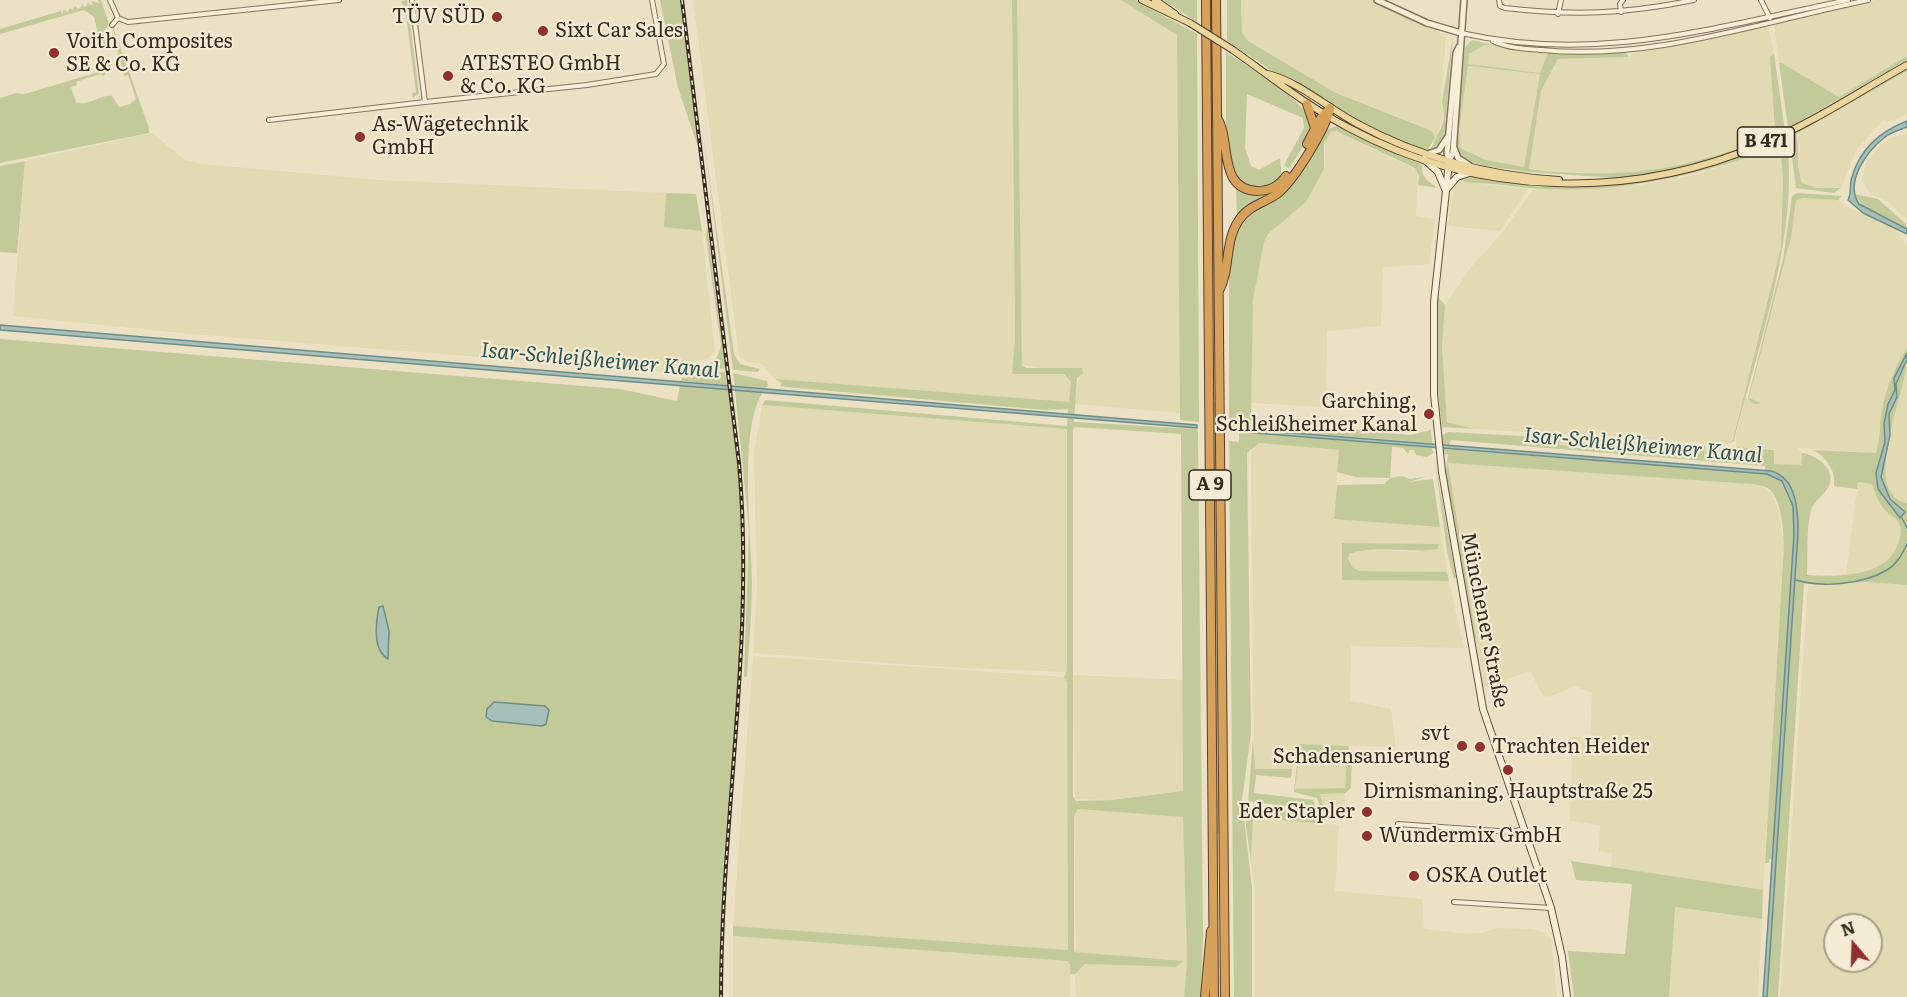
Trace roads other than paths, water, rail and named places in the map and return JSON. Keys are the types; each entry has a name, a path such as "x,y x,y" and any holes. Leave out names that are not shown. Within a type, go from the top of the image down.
{"highway":[{"name":"A 9","path":"1206,0 1214,997"},
{"name":"A 9","path":"1216,0 1225,997"},
{"path":"1307,104 1313,116 1315,128"},
{"path":"1216,116 1224,129 1230,173 1241,186 1254,191 1273,188 1281,183 1315,128 1328,113"},
{"path":"1219,292 1227,276 1228,245 1238,221 1250,208 1282,189 1328,113"},
{"path":"1205,997 1208,941 1214,920"}],"main road":[{"name":"B 471","path":"1142,0 1178,16"},
{"name":"B 471","path":"1155,0 1328,113"},
{"name":"B 471","path":"1268,74 1307,104 1426,157 1471,170 1531,177 1611,181 1679,172 1744,152 1802,125 1907,65"},
{"path":"1426,157 1438,172 1445,190"},
{"path":"1445,190 1449,164"},
{"path":"1445,190 1457,177 1471,170"},
{"name":"Münchener Straße","path":"1445,190 1434,302 1433,384 1439,453 1479,692 1491,736 1524,829 1560,946 1567,997"}],"street":[{"path":"110,0 118,18 128,22 339,0"},
{"path":"412,0 425,102"},
{"path":"269,120 582,86 656,74 664,64 652,0"},
{"path":"1377,0 1427,23 1489,39 1552,45 1595,46 1644,42 1868,0"},
{"path":"1449,164 1453,147 1462,54 1460,46 1464,0"},
{"path":"1499,0 1500,6 1558,14 1621,12 1694,0"},
{"path":"1558,14 1561,0"},
{"path":"1621,12 1620,4 1623,0"},
{"path":"1761,0 1770,19"},
{"path":"1489,39 1504,45 1552,51 1633,49 1848,0"},
{"path":"112,25 118,18"},
{"path":"1552,45 1552,51"},
{"path":"1449,164 1448,137 1456,54 1460,46"},
{"path":"1426,157 1442,147 1448,137"},
{"path":"1453,147 1458,158 1471,170"},
{"path":"1398,824 1512,832 1524,829"},
{"path":"1454,902 1549,908"}],"water":[{"path":"1907,121 1907,127 1887,135 1871,150 1860,168 1854,186 1859,204 1907,229 1907,234 1863,213 1848,200 1851,180 1860,158 1880,136"},
{"path":"0,325 1197,425 1197,428 0,330"},
{"path":"1907,353 1907,359 1896,384 1897,397 1889,414 1890,435 1881,477 1890,499 1905,512 1900,518 1878,489 1876,473 1885,442 1884,424 1888,404 1895,390 1894,378"},
{"path":"1230,428 1771,471 1786,481 1794,496 1798,533 1767,997 1763,997 1794,534 1793,506 1782,481 1767,474 1230,431"},
{"path":"383,606 389,631 388,659 379,649 376,635 379,607"},
{"path":"494,702 545,706 549,710 546,724 542,726 492,721 486,717 487,709"}],"waterway":[{"path":"1902,518 1907,528"},
{"path":"1796,580 1830,584 1867,579 1891,568 1907,544"}],"railway":[{"path":"682,0 739,463 743,530 740,664 722,930 721,997"}],"place":[{"name":"TÜV SÜD","path":"497,17"},
{"name":"Sixt Car Sales","path":"543,31"},
{"name":"Voith Composites SE & Co. KG","path":"54,53"},
{"name":"ATESTEO GmbH & Co. KG","path":"448,76"},
{"name":"As-Wägetechnik GmbH","path":"360,137"},
{"name":"Garching, Schleißheimer Kanal","path":"1429,414"},
{"name":"svt Schadensanierung","path":"1462,746"},
{"name":"Trachten Heider","path":"1480,747"},
{"name":"Dirnismaning, Hauptstraße 25","path":"1508,770"},
{"name":"Eder Stapler","path":"1367,812"},
{"name":"Wundermix GmbH","path":"1367,836"},
{"name":"OSKA Outlet","path":"1414,876"}],"water label":[{"name":"Isar-Schleißheimer Kanal","path":"600,361"},
{"name":"Isar-Schleißheimer Kanal","path":"1643,446"}]}
